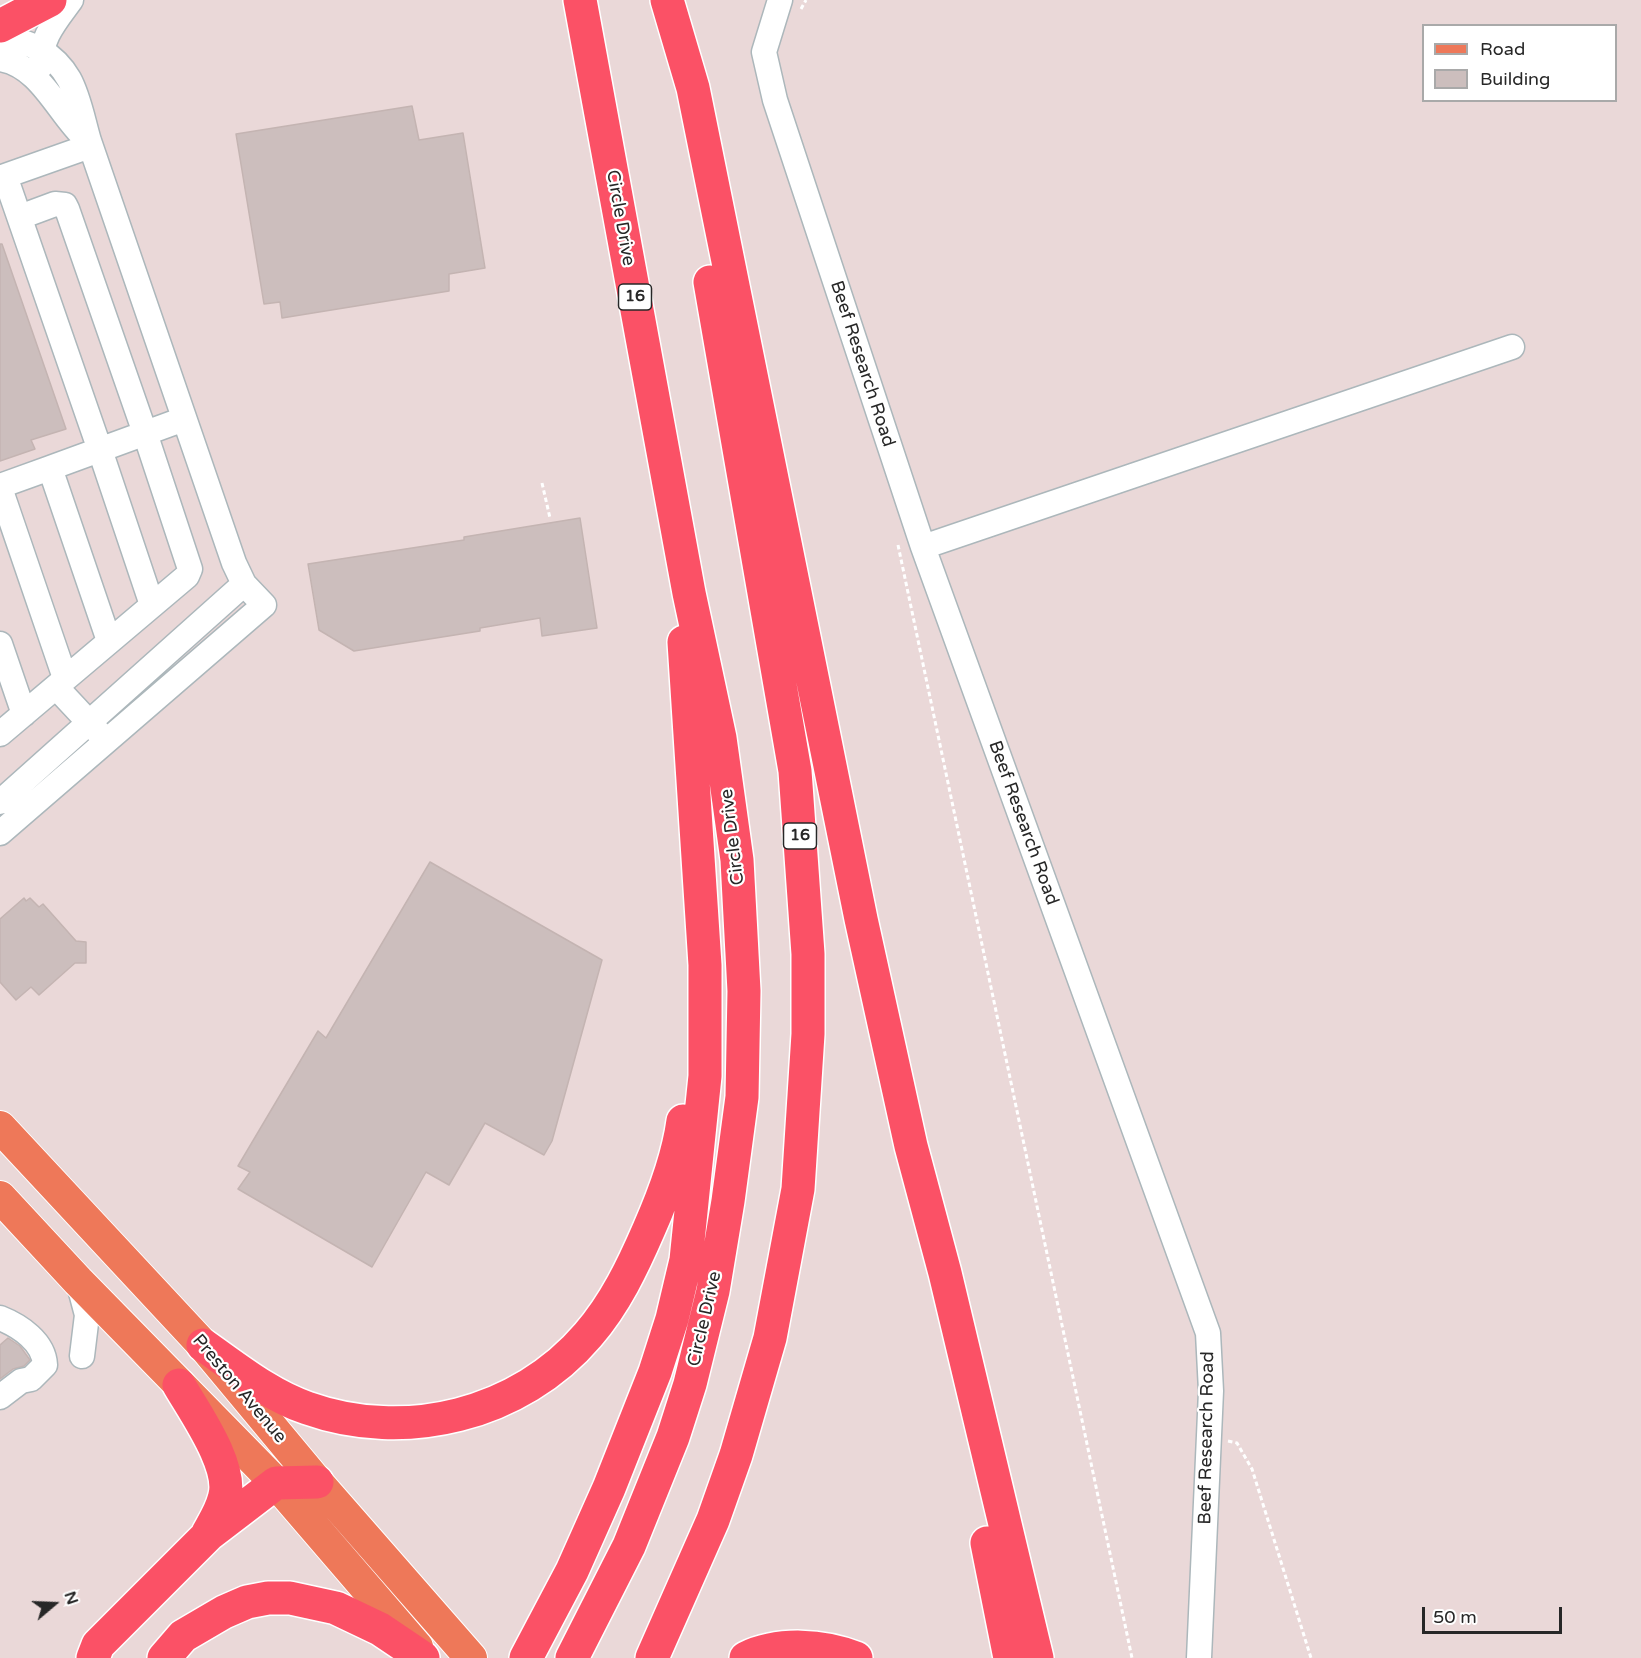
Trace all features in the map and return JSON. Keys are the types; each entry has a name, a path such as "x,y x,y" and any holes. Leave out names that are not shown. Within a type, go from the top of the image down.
{"highway":[{"path":"0,26 50,0"},
{"name":"Circle Drive","path":"572,1658 629,1546 673,1437 690,1384 713,1291 728,1201 742,1096 744,991 737,860 720,738 706,663 689,593 580,0"},
{"name":"16","path":"652,1658 713,1520 736,1455 770,1338 798,1189 808,1034 808,954 795,771 661,0"},
{"path":"667,0 693,88 861,919 911,1146 950,1296 1037,1658"},
{"path":"526,1658 572,1571 609,1488 655,1372 672,1319 686,1260 705,1076 705,965 683,631 689,593"},
{"path":"203,1345 282,1397 326,1414 366,1423 413,1422 463,1414 507,1397 543,1376 575,1349 602,1317 628,1274 656,1213 683,1125 705,965"},
{"path":"911,1146 934,1296 1010,1658"},
{"path":"179,1385 214,1445 224,1473 225,1497 207,1535"},
{"path":"93,1658 99,1645 207,1535 276,1484 317,1482"},
{"path":"164,1658 183,1636 224,1612 247,1602 268,1598 290,1598 336,1608 380,1629 425,1658"},
{"path":"746,1658 781,1648 837,1651 856,1658"}],"main road":[{"name":"Preston Avenue","path":"0,1127 203,1345 317,1482 471,1658"},
{"name":"Preston Avenue","path":"0,1197 78,1281 276,1484 425,1658"}],"street":[{"path":"46,91 42,76 42,51 49,29 71,0"},
{"name":"Beef Research Road","path":"780,0 764,52 775,100 923,547 1208,1333 1211,1391 1199,1658"},
{"path":"0,42 20,40 42,51 62,69 69,79 234,563 244,584 264,605 0,833"},
{"path":"0,59 21,67 46,91 72,126 89,143"},
{"path":"89,143 3,169 152,605"},
{"path":"0,734 187,576 190,569 145,433 64,205 55,204 20,217"},
{"path":"923,547 1512,347"},
{"path":"107,742 89,723 60,683 0,487 184,419"},
{"path":"50,468 109,641"},
{"path":"0,802 244,584"},
{"path":"0,644 24,714"},
{"path":"78,1281 87,1315 82,1356"},
{"path":"0,1318 13,1323 26,1333 45,1354 45,1365 31,1379 21,1381 0,1397"}],"path":[{"path":"542,483 550,518"},
{"path":"904,574 1132,1658"},
{"path":"1209,1437 1237,1443 1252,1469 1311,1658"}],"building":[{"path":"412,106 419,140 463,133 485,268 449,274 449,291 282,318 280,302 264,304 236,134"},
{"path":"0,244 2,244 66,429 31,440 35,449 0,461"},
{"path":"580,518 597,628 542,636 540,618 480,628 480,631 354,651 319,630 308,564 464,540 464,537"},
{"path":"430,862 602,960 552,1141 544,1155 485,1123 449,1185 426,1172 372,1267 238,1189 250,1172 238,1166 318,1031 326,1038"},
{"path":"24,898 26,901 30,898 39,907 43,904 76,941 86,942 86,963 75,963 39,995 31,987 16,1000 0,982 0,919"},
{"path":"8,1338 20,1346 30,1360 24,1366 13,1369 0,1379 0,1345"}]}
